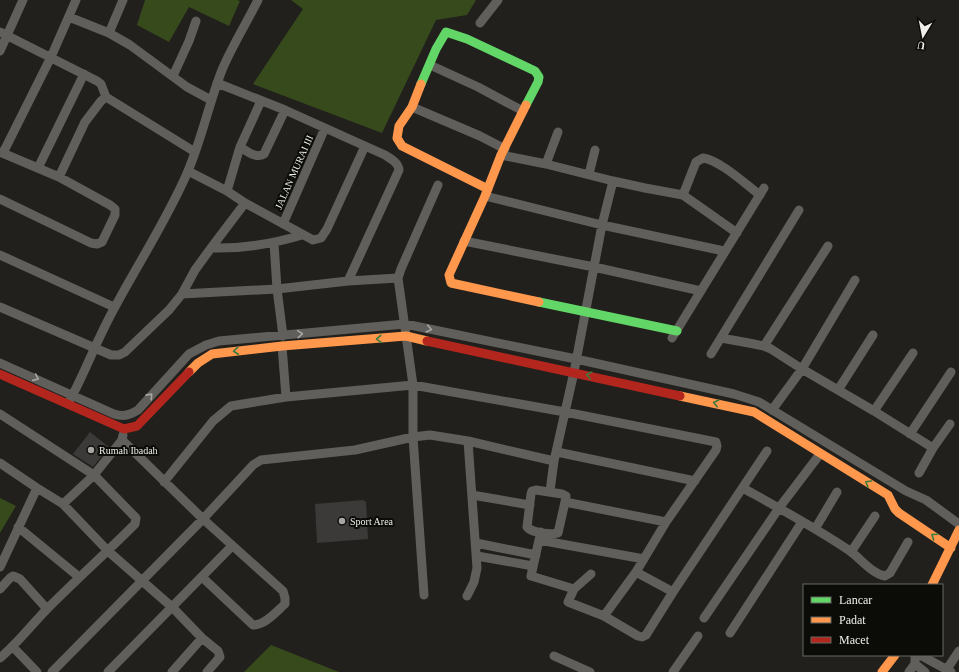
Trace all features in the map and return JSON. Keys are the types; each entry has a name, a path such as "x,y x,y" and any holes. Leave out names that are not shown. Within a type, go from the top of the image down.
{"street":[{"path":"0,51 4,33 23,0"},
{"path":"0,200 91,243 97,244 102,242 115,215 115,209 110,205 59,177 2,152 51,57 76,0"},
{"path":"109,33 123,0"},
{"path":"67,405 114,307 152,242 188,171 217,83 234,43 258,0"},
{"path":"480,23 498,0"},
{"path":"69,16 109,33 130,45 188,86 211,100"},
{"path":"174,76 196,21"},
{"path":"683,195 696,162 702,158 709,159 720,164 762,191 674,334 585,311 451,283 449,275 487,192 503,152 538,82 539,77 535,71 449,32 443,35 412,107 399,126 397,133 396,138 402,146 487,192 602,225 724,251"},
{"path":"4,33 101,84 106,97 195,152"},
{"path":"430,65 478,87 523,111"},
{"path":"38,168 84,74"},
{"path":"217,83 285,110 365,146 392,159 398,166 399,170 348,281"},
{"path":"59,177 85,122 101,101 106,97"},
{"path":"227,191 240,147 261,101"},
{"path":"412,107 480,136 503,152 613,181 683,195 737,233"},
{"path":"240,147 256,156 261,156 264,154 285,110"},
{"name":"JALAN MURAI III","path":"283,224 325,128"},
{"path":"546,164 558,132"},
{"path":"188,171 227,191 245,203 313,240 321,238 327,229 365,146"},
{"path":"589,174 595,150"},
{"path":"550,491 602,225 613,181"},
{"path":"424,595 413,437 413,385 406,336 406,324 398,278 438,185"},
{"path":"0,307 111,355 119,355 125,352 169,310 182,294 195,270 245,203"},
{"path":"711,354 799,210"},
{"path":"211,248 228,249 274,243 302,235"},
{"path":"464,241 594,267 701,291"},
{"path":"274,243 277,289 283,336"},
{"path":"764,346 828,246"},
{"path":"0,255 114,307"},
{"path":"182,294 277,289 348,281 398,278"},
{"path":"772,410 802,369 855,280"},
{"path":"0,363 114,414 122,416 131,414 138,410 189,354 206,345 219,341 406,324 576,359 734,394 759,402 906,491 926,500 959,524"},
{"path":"838,390 873,335"},
{"path":"0,374 124,430 137,426 204,359 212,354 282,346 406,336 754,412 888,495 895,509 899,513 951,548"},
{"path":"260,338 262,349"},
{"path":"721,338 764,346 933,448"},
{"path":"282,346 286,397"},
{"path":"874,411 913,353"},
{"path":"910,434 951,372"},
{"path":"164,482 213,421 231,406 286,397 413,385 565,412 716,442 716,450 666,522 636,572 604,616"},
{"path":"754,412 759,402"},
{"path":"0,414 94,475 136,519 135,524 79,577 47,609 13,647 0,658"},
{"path":"919,473 933,448 950,424"},
{"path":"63,504 94,475 122,440 124,430"},
{"path":"52,672 203,519 252,465 261,460 355,450 413,437 430,435 695,481"},
{"path":"122,440 203,519 283,591 285,604 258,625 253,625 202,577"},
{"path":"467,596 474,582 477,568 468,441"},
{"path":"591,574 574,589 568,600 569,603 604,616 638,636 642,637 646,635 767,451"},
{"path":"704,618 779,508 820,454"},
{"path":"0,463 63,504 108,551 173,608 202,638 218,651 220,657 207,672"},
{"path":"0,567 37,488"},
{"path":"743,488 815,529 851,552 878,574 885,576 890,573 908,542"},
{"path":"540,536 558,533 566,502 566,496 564,494 550,491 532,491 527,527 540,536 644,559"},
{"path":"815,529 837,492"},
{"path":"472,495 530,506"},
{"path":"566,502 666,522"},
{"path":"851,552 875,516"},
{"path":"730,633 802,522"},
{"path":"18,527 79,577"},
{"path":"933,584 959,530"},
{"path":"540,536 532,576 534,578 574,589"},
{"path":"476,543 536,555"},
{"path":"111,671 232,546"},
{"path":"477,556 533,566"},
{"path":"636,572 673,592"},
{"path":"0,589 13,576 20,579 47,609"},
{"path":"672,672 698,636"},
{"path":"176,671 202,638"},
{"path":"13,647 38,672"},
{"path":"914,658 922,656 949,671 959,651"},
{"path":"554,656 590,672"},
{"path":"882,672 894,656"},
{"path":"909,672 914,658"},
{"path":"914,658 924,672"}],"green space":[{"path":"145,0 240,1 229,26 189,7 169,42 137,25"},
{"path":"291,0 476,0 467,15 436,20 382,133 253,84 303,9"},
{"path":"0,498 16,506 0,533"},
{"path":"271,645 339,672 244,672"}],"building":[{"name":"Rumah Ibadah","path":"90,432 109,447 93,467 73,454"},
{"name":"Sport Area","path":"363,500 366,502 368,539 317,543 315,504"}],"traffic: fast":[{"path":"421,84 436,49 446,32 467,39 535,71 539,77 538,82 526,105"},
{"path":"539,302 677,331"}],"traffic: slow":[{"path":"421,84 412,107 399,126 397,138 402,146 488,189"},
{"path":"526,105 501,155 485,196 449,275 451,283 539,302"},
{"path":"189,372 198,363 212,354 282,346 406,336 427,341"},
{"path":"680,396 754,412 888,495 895,509 899,513 951,548"},
{"path":"932,584 959,530"},
{"path":"882,672 894,656"}],"traffic: jam":[{"path":"427,341 680,396"},
{"path":"0,374 124,429 137,426 189,372"}],"place":[{"name":"Rumah Ibadah","path":"91,450"},
{"name":"Sport Area","path":"342,521"}]}
